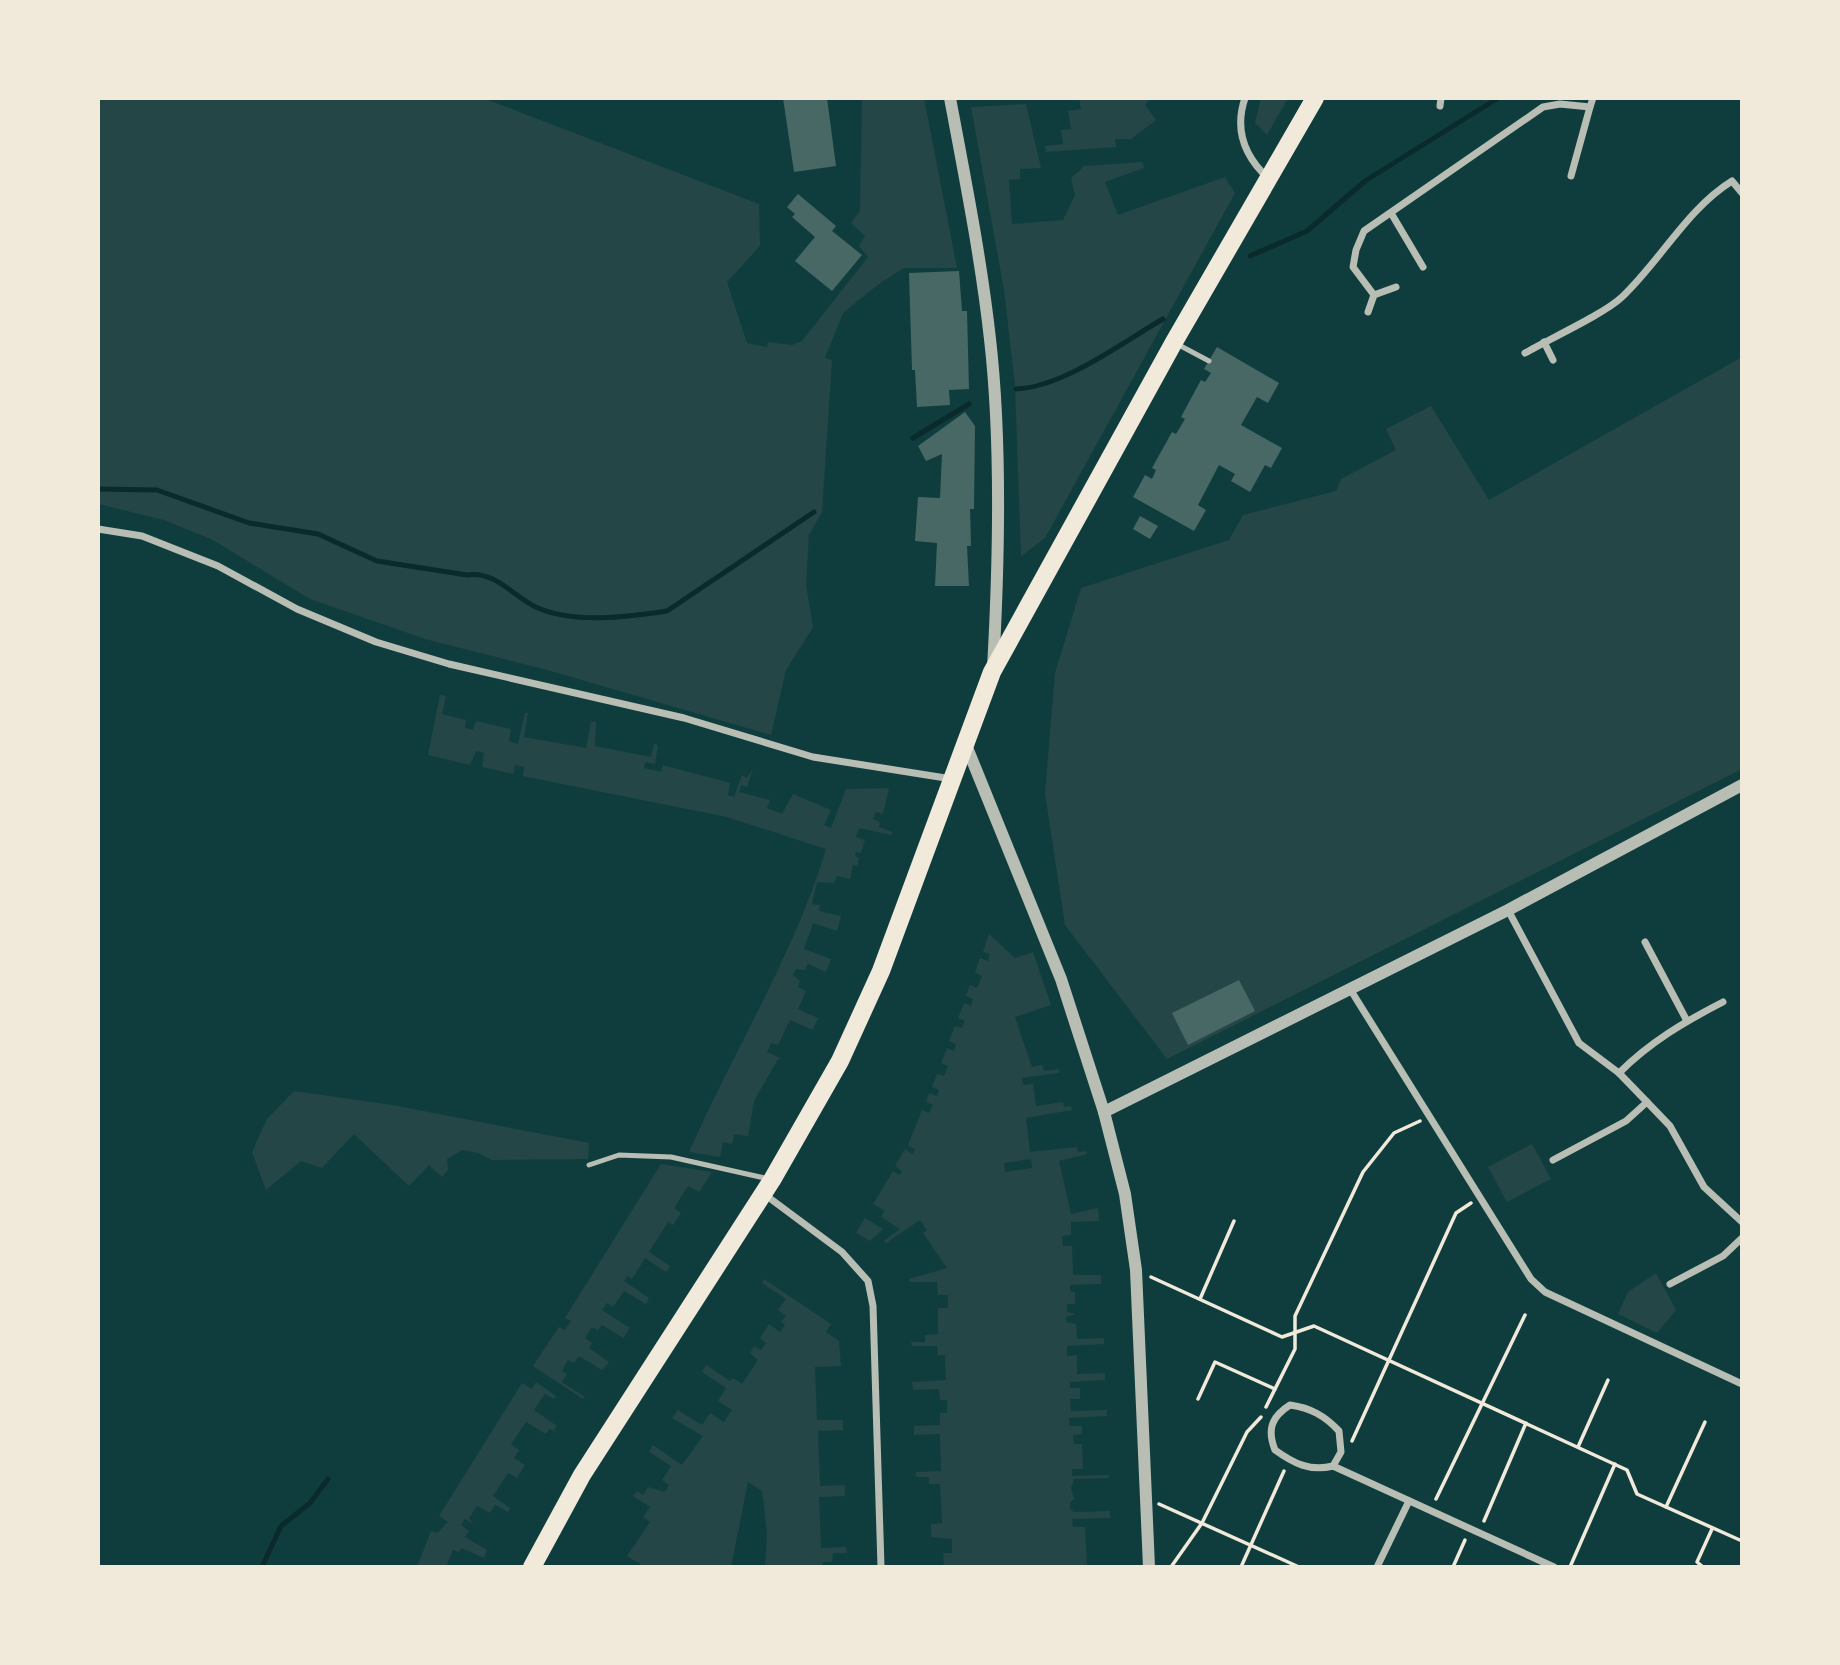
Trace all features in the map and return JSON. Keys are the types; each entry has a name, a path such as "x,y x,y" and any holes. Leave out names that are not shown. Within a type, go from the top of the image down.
{"main road":[{"path":"532,1567 582,1475 768,1187 821,1098 881,971 992,671 1174,342 1315,98"}],"street":[{"path":"950,98 984,293 994,390 997,600 992,671"},
{"path":"1245,98 1240,120 1243,143 1256,167 1269,180"},
{"path":"1571,176 1593,98"},
{"path":"1374,295 1353,267 1364,231 1543,107 1560,104 1590,107"},
{"path":"1525,353 1619,299 1656,261 1707,196 1732,180 1742,193"},
{"path":"1391,213 1423,267"},
{"path":"1374,295 1396,287"},
{"path":"1368,312 1374,295"},
{"path":"1544,342 1553,360"},
{"path":"98,529 142,536 218,566 297,609 376,642 438,661 702,723 813,757 953,779"},
{"path":"966,746 1061,979 1104,1112 1125,1194 1136,1270 1149,1567"},
{"path":"1104,1112 1508,910 1742,785"},
{"path":"1508,910 1579,1043 1619,1073 1670,1126 1704,1186 1742,1222"},
{"path":"1645,942 1686,1021"},
{"path":"1350,989 1531,1279 1545,1292 1742,1384"},
{"path":"1619,1073 1642,1050 1686,1021 1723,1003"},
{"path":"1553,1160 1626,1121 1647,1102"},
{"path":"768,1187 842,1252 868,1281 873,1306 881,1567"},
{"path":"1670,1284 1723,1256 1742,1238"},
{"path":"1333,1465 1340,1451 1339,1430 1327,1418 1304,1407 1290,1405 1273,1419 1269,1435 1275,1450 1289,1460 1320,1469 1333,1465 1554,1567"},
{"path":"1377,1567 1409,1501"}],"lane":[{"path":"1174,342 1209,361"},
{"path":"589,1165 620,1155 671,1157 768,1187"}],"path":[{"path":"1171,1567 1202,1523 1247,1432 1262,1415 1295,1349 1295,1316 1363,1172 1394,1133 1429,1118"},
{"path":"1340,1451 1351,1444 1456,1213 1478,1198"},
{"path":"1200,1299 1234,1221"},
{"path":"1136,1270 1282,1337 1314,1326 1627,1469 1637,1494 1742,1541"},
{"path":"1430,1511 1476,1414 1485,1404 1525,1315"},
{"path":"1198,1399 1215,1362 1275,1389"},
{"path":"1578,1447 1608,1380"},
{"path":"1666,1507 1704,1422"},
{"path":"1453,1567 1475,1531 1526,1423"},
{"path":"1241,1567 1289,1460"},
{"path":"1570,1567 1615,1464"},
{"path":"1148,1499 1298,1567"},
{"path":"1703,1567 1698,1562 1712,1528"}],"shaded area":[{"path":"98,98 483,98 759,204 760,246 727,282 747,343 767,347 768,342 792,345 802,341 868,257 859,246 865,236 851,223 860,211 862,98 924,98 957,268 904,268 880,283 843,313 825,358 832,360 822,512 809,535 806,585 813,627 786,670 771,735 551,671 425,639 310,599 213,540 164,520 98,504"},
{"path":"1079,98 1150,98 1145,105 1156,120 1131,139 1115,139 1116,147 1046,152 1045,146 1063,144 1061,130 1071,129 1068,111 1081,109"},
{"path":"1261,98 1288,98 1267,135 1255,123"},
{"path":"1026,104 1041,168 1020,169 1020,179 1009,180 1012,224 1063,220 1075,195 1071,178 1084,166 1142,162 1144,168 1105,182 1118,215 1225,177 1235,193 1045,538 1021,556 1015,385 1004,290 971,107"},
{"path":"1742,357 1742,769 1167,1059 1065,925 1045,793 1055,673 1081,588 1229,540 1243,515 1336,491 1341,479 1396,450 1386,429 1431,406 1489,500"},
{"path":"440,695 446,696 442,714 466,720 465,728 473,730 476,721 511,729 509,741 518,744 525,713 528,713 524,737 586,748 591,722 596,722 595,746 651,757 654,744 658,745 655,764 645,762 644,768 661,772 663,765 730,783 728,795 734,797 742,775 747,778 753,769 747,787 741,785 739,792 770,800 767,808 782,814 793,794 831,810 824,825 831,828 846,789 889,788 883,814 876,812 873,819 880,822 879,827 892,832 891,835 859,828 856,837 865,840 861,853 856,852 855,856 859,858 857,866 853,865 850,879 837,876 834,883 817,882 812,904 820,905 819,911 841,916 837,931 813,923 804,949 831,959 826,972 808,964 805,970 796,969 793,975 800,981 798,987 806,991 798,1009 818,1018 813,1030 790,1020 778,1045 771,1043 767,1052 782,1059 778,1059 754,1101 748,1136 734,1134 732,1144 723,1142 720,1157 689,1152 780,965 813,888 826,849 727,817 523,776 524,767 515,765 513,774 482,767 484,753 476,751 470,765 428,755"},
{"path":"989,934 1015,958 1033,952 1051,1005 1015,1017 1032,1067 1042,1065 1044,1071 1059,1069 1059,1073 1022,1078 1023,1085 1033,1084 1036,1106 1063,1102 1064,1107 1071,1106 1072,1110 1026,1118 1030,1152 1077,1147 1078,1152 1086,1151 1087,1154 1059,1161 1071,1214 1098,1208 1099,1221 1071,1222 1071,1235 1062,1236 1063,1246 1072,1246 1073,1275 1101,1275 1101,1284 1070,1285 1070,1291 1075,1292 1075,1304 1067,1304 1067,1312 1076,1314 1066,1317 1066,1322 1076,1324 1077,1339 1104,1338 1104,1344 1067,1346 1067,1356 1077,1355 1077,1374 1105,1373 1105,1380 1070,1382 1070,1388 1080,1388 1080,1399 1070,1399 1071,1411 1107,1410 1107,1416 1069,1418 1070,1426 1082,1426 1082,1434 1073,1435 1074,1444 1082,1444 1083,1469 1072,1469 1072,1476 1109,1475 1109,1478 1074,1479 1071,1488 1074,1499 1070,1503 1070,1509 1074,1512 1110,1511 1110,1518 1072,1519 1073,1527 1085,1527 1087,1567 944,1567 943,1553 952,1553 952,1539 931,1537 931,1524 942,1523 940,1484 929,1484 929,1477 916,1477 916,1472 941,1471 940,1434 914,1435 914,1426 940,1425 940,1413 947,1413 947,1400 940,1400 939,1389 913,1390 912,1382 946,1380 945,1355 938,1355 937,1346 912,1346 911,1342 925,1342 925,1335 938,1334 938,1308 948,1308 948,1295 938,1295 937,1282 910,1282 909,1279 947,1268 923,1233 927,1230 920,1220 886,1243 884,1241 900,1229 881,1217 885,1211 873,1204 893,1171 900,1175 902,1171 895,1166 905,1149 913,1154 915,1150 908,1145 922,1110 929,1113 933,1105 926,1102 929,1093 937,1096 939,1090 932,1087 937,1074 944,1076 948,1066 941,1063 947,1048 954,1051 956,1044 949,1041 955,1026 962,1028 965,1021 958,1018 964,1003 971,1006 973,999 966,996 970,985 977,988 982,976 975,973 980,958 988,961 990,954 983,952","holes":["1031,1159 1032,1168 1005,1172 1004,1163"]},
{"path":"294,1091 392,1105 589,1143 588,1159 492,1160 478,1153 462,1150 447,1159 448,1170 442,1177 429,1165 409,1186 354,1134 322,1168 301,1161 266,1190 252,1152 267,1119"},
{"path":"1532,1144 1551,1179 1507,1202 1488,1167"},
{"path":"661,1164 712,1172 699,1192 688,1186 674,1208 681,1213 673,1225 668,1222 649,1252 670,1266 666,1272 645,1258 632,1279 628,1276 624,1281 649,1298 646,1304 624,1291 613,1307 607,1303 602,1310 630,1328 623,1338 602,1325 598,1330 592,1327 585,1338 592,1343 589,1348 609,1362 602,1370 579,1356 574,1363 568,1360 562,1371 567,1374 562,1382 585,1397 583,1399 533,1366 559,1327 565,1330 571,1321 565,1318"},
{"path":"865,1218 883,1229 870,1241 856,1233"},
{"path":"1656,1273 1676,1310 1657,1333 1618,1314 1628,1292"},
{"path":"764,1279 831,1324 826,1332 839,1341 841,1366 815,1367 817,1420 843,1420 843,1430 818,1431 820,1486 845,1485 845,1496 819,1497 821,1548 846,1547 847,1553 833,1553 832,1562 823,1562 822,1567 765,1567 767,1534 762,1491 748,1482 731,1567 639,1567 640,1564 627,1556 650,1522 643,1517 650,1507 633,1496 637,1491 643,1495 648,1487 665,1492 669,1485 662,1480 671,1466 649,1452 653,1445 682,1465 703,1436 672,1418 678,1410 702,1425 710,1413 724,1422 732,1410 718,1401 726,1388 702,1372 706,1365 730,1381 733,1378 742,1384 758,1360 750,1353 754,1346 761,1350 766,1343 760,1338 769,1324 780,1332 785,1325 781,1322 786,1316 778,1310 786,1299 762,1283"},
{"path":"536,1382 556,1396 554,1399 545,1394 534,1410 557,1426 554,1430 561,1434 549,1429 546,1434 526,1422 511,1444 519,1450 514,1458 525,1465 517,1478 508,1473 493,1496 510,1508 508,1512 495,1505 490,1513 477,1506 469,1518 473,1524 465,1519 461,1525 469,1531 465,1537 487,1550 484,1558 461,1548 459,1552 453,1550 446,1567 417,1567 431,1531 437,1533 448,1522 439,1516 522,1383 532,1389"}],"building":[{"path":"783,98 827,98 836,166 794,172"},
{"path":"798,194 836,226 832,231 862,255 832,291 795,261 815,237 792,217 795,214 787,207"},
{"path":"959,271 962,311 967,311 969,389 949,390 950,405 917,407 915,370 912,370 909,273"},
{"path":"1217,347 1279,383 1268,403 1257,397 1241,425 1282,448 1271,468 1265,465 1250,492 1231,481 1235,474 1219,465 1198,505 1206,510 1194,531 1133,497 1145,475 1152,479 1156,470 1152,468 1172,432 1176,434 1185,419 1181,417 1201,380 1205,382 1211,373 1204,369"},
{"path":"965,412 975,426 974,509 970,509 971,546 967,546 969,586 935,586 937,543 915,541 918,497 940,498 942,454 926,461 918,446"},
{"path":"1140,516 1158,526 1150,539 1133,529"},
{"path":"1239,980 1255,1011 1188,1045 1172,1013"}],"waterway":[{"path":"1250,256 1307,231 1365,181 1498,98"},
{"path":"1016,389 1053,381 1073,372 1163,319"},
{"path":"913,438 969,404"},
{"path":"98,489 157,490 249,523 318,534 377,561 487,577 538,608 585,618 667,611 814,512"},
{"path":"262,1567 281,1526 310,1503 328,1479"}]}
